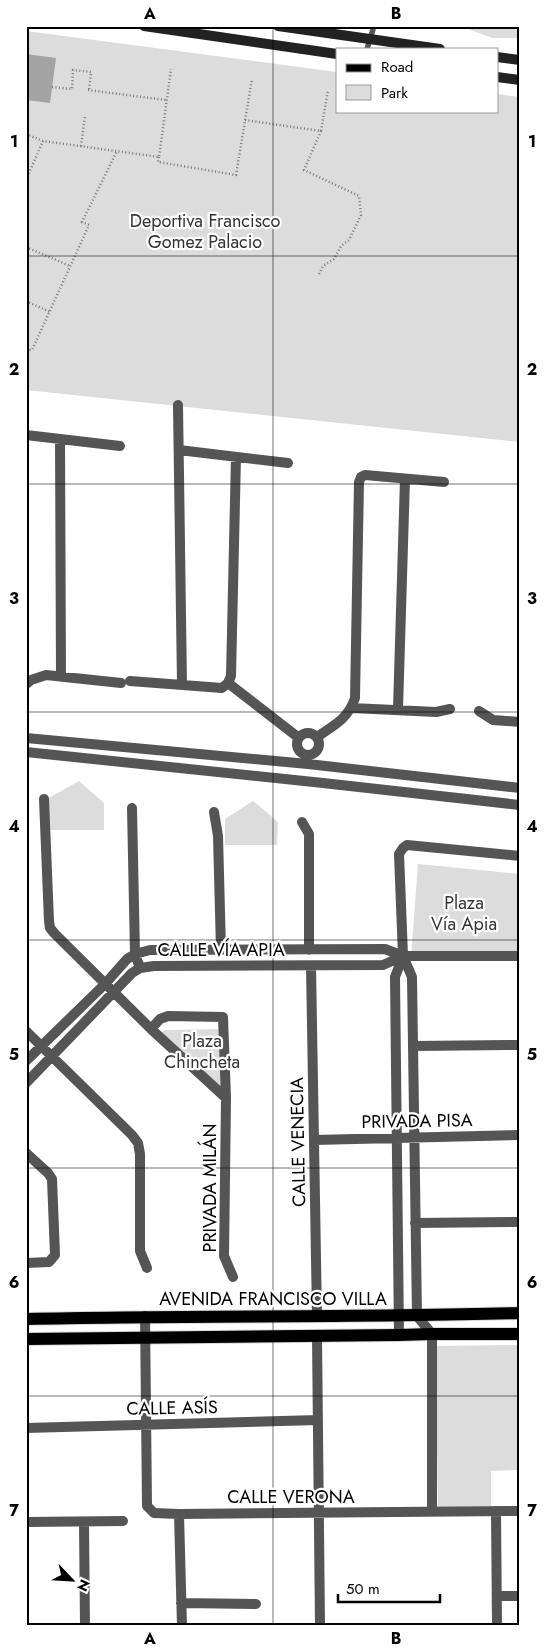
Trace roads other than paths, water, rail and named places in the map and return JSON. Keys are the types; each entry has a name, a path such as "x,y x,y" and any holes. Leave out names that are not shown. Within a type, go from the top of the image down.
{"main road":[{"name":"AVENIDA FRANCISCO VILLA","path":"26,1319 145,1316 520,1314"},
{"name":"AVENIDA FRANCISCO VILLA","path":"26,1339 520,1334"}],"street":[{"path":"144,26 336,54"},
{"path":"278,26 313,31 368,44 426,48"},
{"path":"311,51 313,31"},
{"path":"498,57 520,60"},
{"path":"498,77 520,80"},
{"path":"178,405 182,685"},
{"path":"26,435 120,446"},
{"path":"60,439 61,676"},
{"path":"179,450 288,463"},
{"path":"26,684 46,675 222,688 228,683 231,676 236,457"},
{"path":"317,737 346,716 352,708 354,698 359,482 361,477 365,474 444,482"},
{"path":"398,709 405,479"},
{"path":"228,683 299,738"},
{"path":"352,708 436,712 450,709"},
{"path":"479,711 493,720 520,722"},
{"path":"307,781 308,760 318,749 319,745 317,737 310,733 299,738 297,742 298,750 308,760"},
{"path":"26,738 308,760 520,788"},
{"path":"26,752 520,805"},
{"path":"44,799 50,928 151,1030 226,1098"},
{"path":"132,808 135,954 140,968"},
{"path":"214,812 218,836 221,950"},
{"path":"302,822 309,834 309,950"},
{"path":"432,1512 432,1334 416,1316 412,978 403,956 399,854 403,848 408,846 520,856"},
{"name":"CALLE VÍA APIA","path":"26,1061 135,954 150,950 385,949 403,956"},
{"path":"403,956 520,956"},
{"path":"399,1335 395,977 403,956"},
{"name":"CALLE VÍA APIA","path":"26,1083 140,968 154,966 383,965 403,956"},
{"name":"CALLE VENECIA","path":"311,966 317,1316"},
{"name":"PRIVADA MILÁN","path":"151,1030 160,1020 168,1016 223,1017 226,1098 224,1256 233,1277"},
{"path":"26,1031 138,1143 140,1154 140,1251 147,1268"},
{"path":"413,1046 520,1045"},
{"name":"PRIVADA PISA","path":"314,1140 520,1135"},
{"path":"26,1153 52,1179 55,1255 49,1262 26,1263"},
{"path":"415,1223 520,1222"},
{"path":"145,1316 147,1425"},
{"path":"317,1336 320,1626"},
{"name":"CALLE ASÍS","path":"26,1428 318,1420"},
{"name":"CALLE VERONA","path":"147,1425 147,1506 154,1513 520,1511"},
{"path":"496,1511 497,1626"},
{"path":"179,1514 182,1626"},
{"path":"26,1522 123,1521"},
{"path":"84,1522 85,1626"},
{"path":"497,1596 520,1596"},
{"path":"181,1603 256,1604"}],"lane":[{"path":"368,44 374,26"}],"park label":[{"name":"Deportiva Francisco Gomez Palacio","path":"205,231"},
{"name":"Plaza Vía Apia","path":"464,913"},
{"name":"Plaza Chincheta","path":"202,1051"}]}
